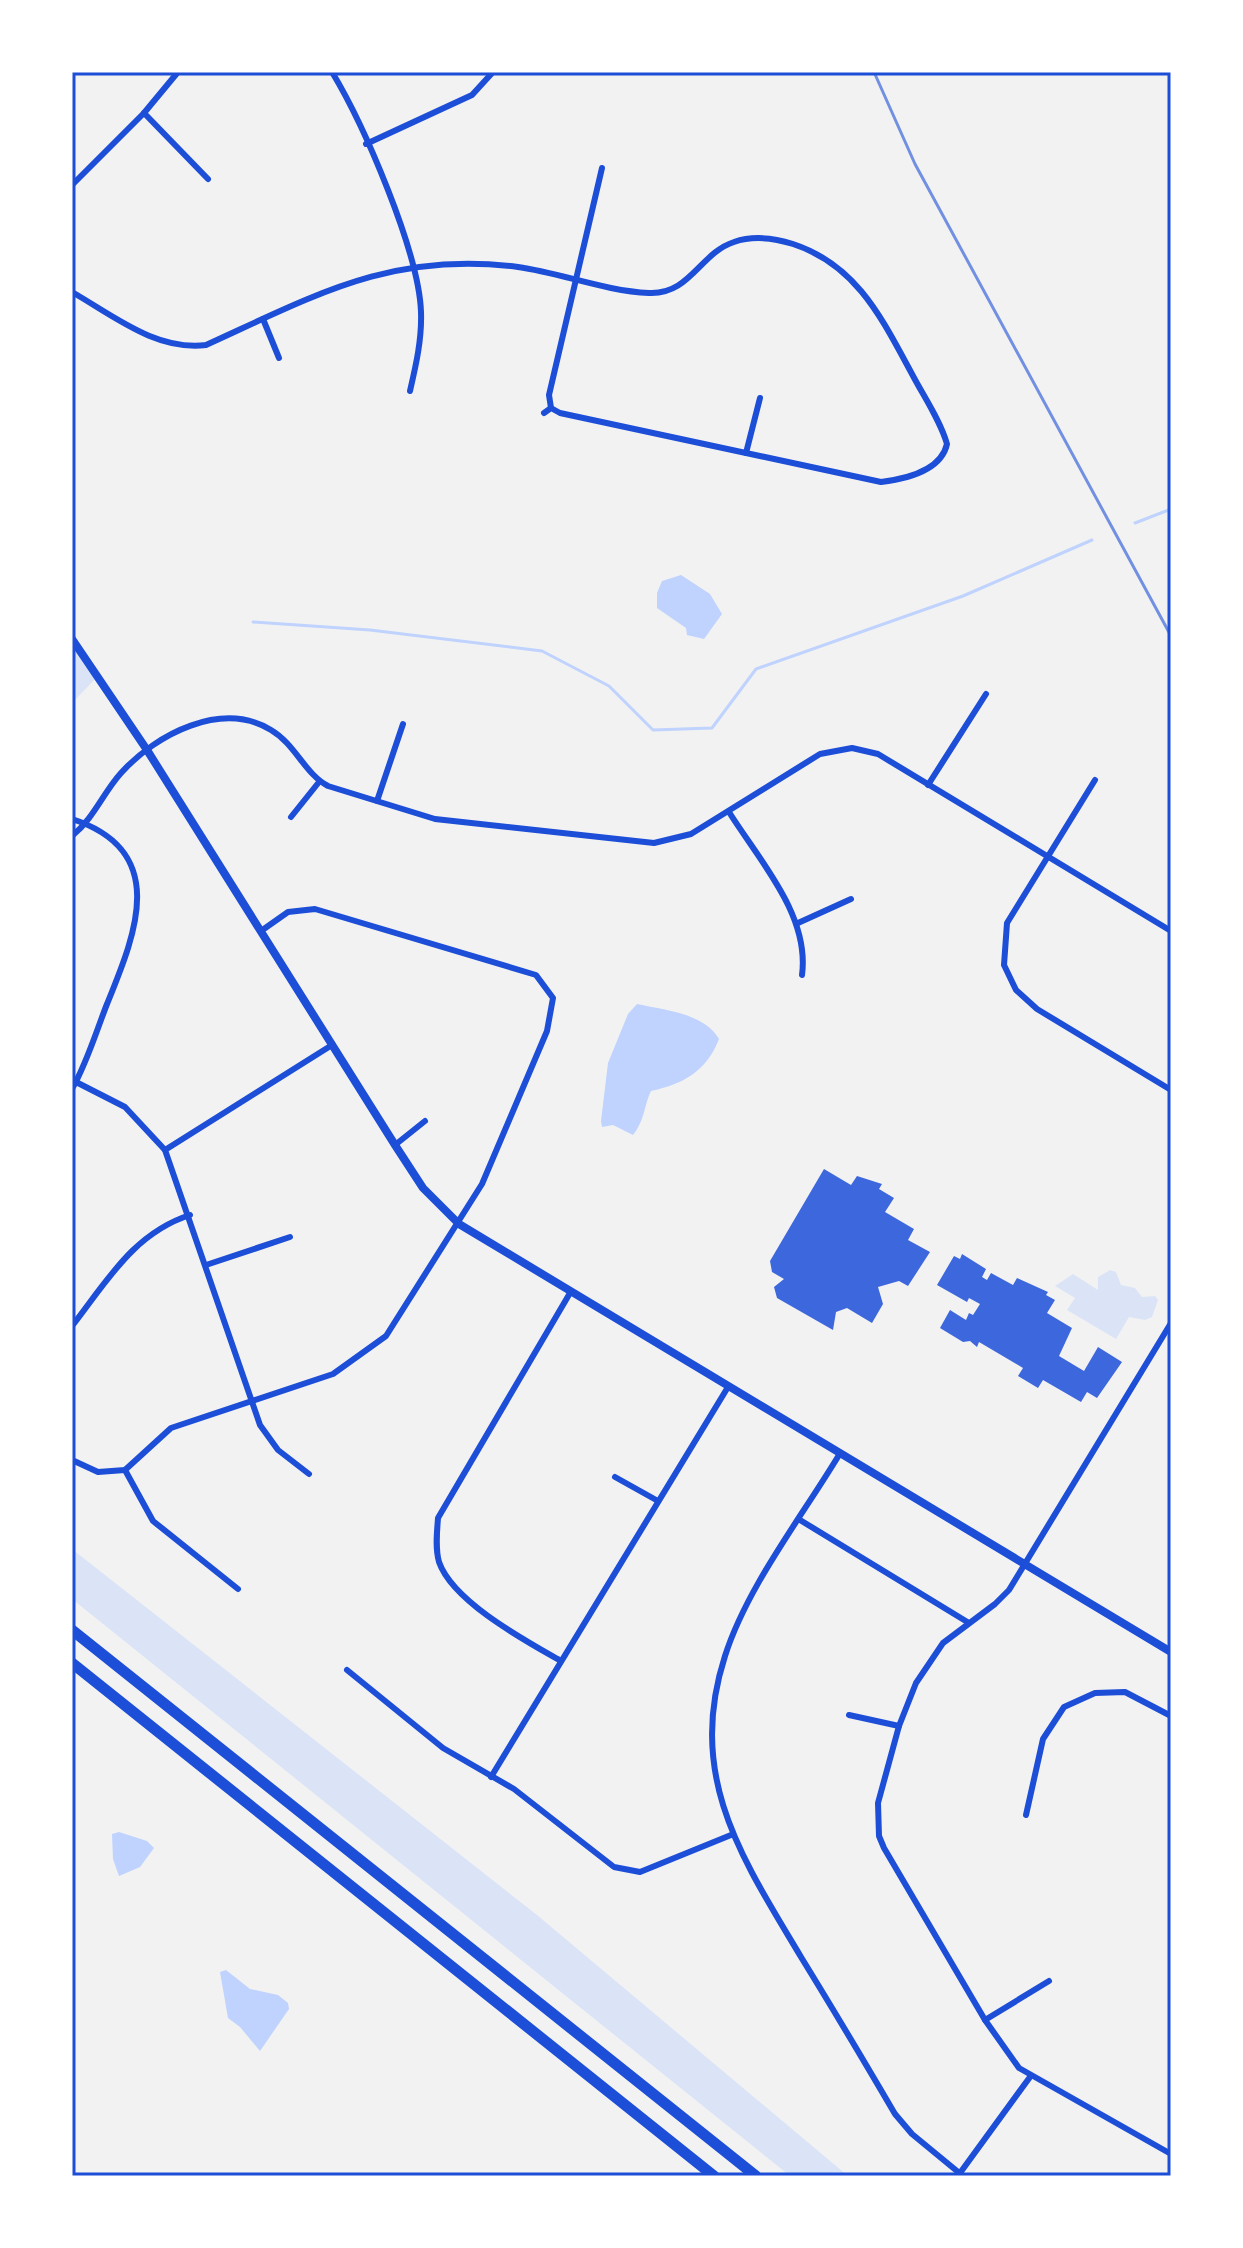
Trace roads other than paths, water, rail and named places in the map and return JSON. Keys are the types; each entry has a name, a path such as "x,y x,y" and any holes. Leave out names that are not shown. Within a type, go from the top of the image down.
{"highway":[{"path":"72,1630 756,2176"},
{"path":"72,1663 714,2176"}],"street":[{"path":"72,185 144,113 178,72"},
{"path":"332,72 366,144 416,266 420,337 410,391"},
{"path":"366,144 472,95 493,72"},
{"path":"144,113 208,179"},
{"path":"551,408 549,395 574,277 602,168"},
{"path":"72,292 143,333 176,346 206,345 332,287 416,266 484,264 656,293 685,283 729,243 761,237 784,241 823,256 841,268 871,300 947,444 945,455 933,465 899,480 881,482 560,413 551,408"},
{"path":"263,319 279,358"},
{"path":"746,453 760,398"},
{"path":"544,413 551,408"},
{"path":"947,444 956,443"},
{"path":"72,638 147,750 423,1188 459,1224 1171,1652"},
{"path":"928,785 986,694"},
{"path":"72,836 87,824 121,773 147,750 192,725 237,718 255,722 286,741 319,782 416,814 465,824 654,843 691,834 820,754 841,748 878,754 1171,931"},
{"path":"377,801 403,724"},
{"path":"1095,780 1007,923 1004,965 1016,990 1037,1009 1171,1090"},
{"path":"291,817 319,782"},
{"path":"729,812 798,923 805,956 802,975"},
{"path":"72,819 87,824 122,851 134,874 139,917 134,937 72,1089"},
{"path":"798,923 851,899"},
{"path":"72,1460 98,1472 125,1470 171,1428 333,1374 372,1350 399,1319 482,1184 547,1031 553,998 546,984 536,975 315,909 288,912 261,931"},
{"path":"165,1150 332,1045"},
{"path":"76,1082 125,1107 165,1150 267,1438 309,1474"},
{"path":"395,1145 425,1121"},
{"path":"72,1326 134,1245 167,1222 190,1215"},
{"path":"206,1265 290,1237"},
{"path":"561,1661 509,1631 449,1579 439,1561 436,1539 438,1518 570,1293"},
{"path":"1171,1323 1003,1598 932,1656 916,1683 899,1726 878,1803 879,1836 985,2020 1011,2059 1030,2077 1171,2154"},
{"path":"491,1777 728,1387"},
{"path":"839,1455 741,1614 720,1675 714,1716 714,1763 731,1835 903,2125 961,2175 1030,2077"},
{"path":"125,1470 153,1521 238,1589"},
{"path":"615,1477 658,1501"},
{"path":"800,1520 969,1623"},
{"path":"347,1670 443,1748 514,1789 603,1862 627,1871 640,1872 731,1835"},
{"path":"1026,1815 1043,1739 1064,1707 1095,1693 1125,1692 1171,1716"},
{"path":"849,1715 899,1726"},
{"path":"985,2020 1049,1981"}],"water":[{"path":"681,575 710,594 722,614 704,639 687,635 686,628 657,608 657,593 662,581"},
{"path":"637,1004 694,1018 704,1023 719,1039 707,1060 692,1075 673,1085 651,1091 633,1135 613,1125 602,1127 601,1121 608,1063 628,1014"},
{"path":"119,1832 147,1841 154,1848 140,1867 119,1876 113,1859 112,1834"},
{"path":"226,1970 250,1989 278,1995 288,2003 289,2009 260,2051 228,2018 220,1972"}],"waterway":[{"path":"1135,523 1171,509"},
{"path":"253,622 370,630 542,651 609,686 653,730 712,728 756,669 963,596 1092,540"}],"railway":[{"path":"874,72 915,164 1171,636"}]}
